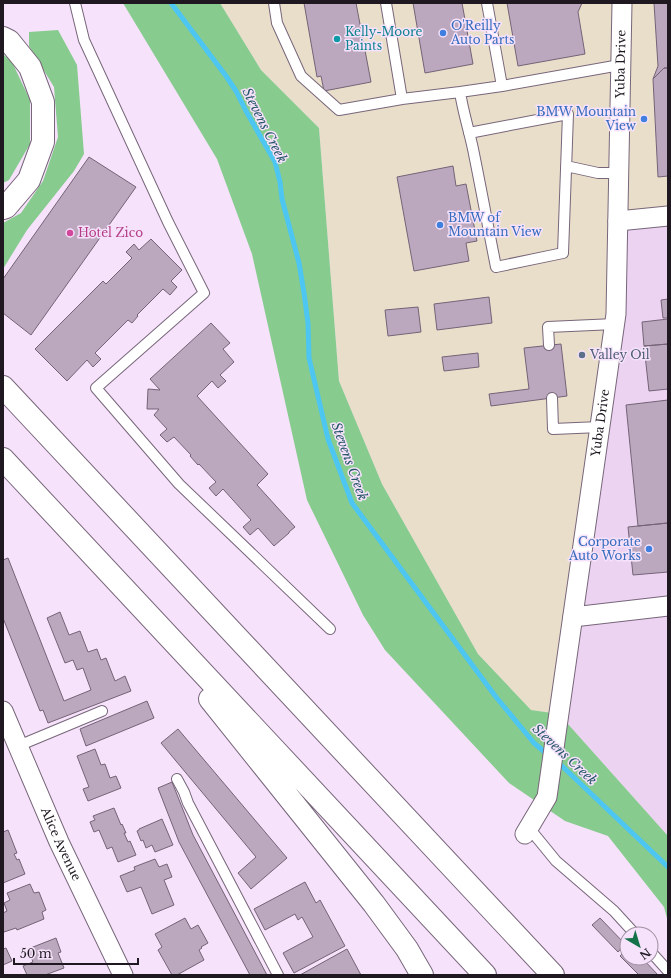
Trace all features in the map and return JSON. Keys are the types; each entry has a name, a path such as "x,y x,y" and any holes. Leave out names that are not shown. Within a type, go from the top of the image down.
{"highway":[{"path":"3,38 9,41 30,68 43,102 43,142 29,180 3,208"},
{"path":"3,387 553,975"},
{"path":"3,459 486,975"},
{"path":"3,475 12,487 106,584 204,692 374,904 408,949 422,975"}],"street":[{"name":"Yuba Drive","path":"527,831 547,797 615,324 622,3"},
{"path":"618,221 668,216"},
{"path":"573,617 668,606"},
{"name":"Alice Avenue","path":"3,711 59,842 123,975"}],"lane":[{"path":"75,3 84,40 168,222 204,292 96,388 179,484 330,629"},
{"path":"274,3 277,23 301,76 339,110 402,99 502,86 620,65"},
{"path":"386,3 402,99"},
{"path":"488,3 502,86"},
{"path":"460,92 496,266 562,254 568,114 469,133"},
{"path":"566,166 598,173 619,173"},
{"path":"549,345 548,327 615,324"},
{"path":"552,398 553,429 600,427"},
{"path":"18,746 102,711"},
{"path":"177,779 278,975"},
{"path":"527,831 556,861 614,911 628,926"},
{"path":"659,961 668,971"}],"shaded area":[{"path":"220,3 668,3 668,217 559,714 531,710 478,654 382,484 339,381 319,128 261,70"},
{"path":"668,217 668,836 559,714 618,221"}],"green space":[{"path":"123,3 220,3 261,70 319,128 339,381 382,484 478,654 531,710 559,714 668,836 668,922 664,907 608,836 565,821 509,783 385,650 363,615 307,500 252,254 217,159"},
{"path":"58,30 77,65 84,154 74,171 27,230 3,269 3,223 21,213 43,181 58,137 54,87 29,46 29,32"},
{"path":"3,54 12,62 30,100 30,144 9,180 3,183"}],"building":[{"name":"Kelly-Moore Paints","path":"304,3 356,3 371,82 324,91 321,76 317,77"},
{"name":"O'Reilly Auto Parts","path":"413,3 462,3 473,64 425,73"},
{"path":"507,3 582,3 578,12 585,54 518,66"},
{"path":"654,3 668,3 668,68 664,68 653,79 658,66"},
{"path":"664,68 668,68 668,176 658,177 653,79"},
{"name":"Hotel Zico","path":"89,157 136,187 31,335 3,313 3,279"},
{"name":"BMW of Mountain View","path":"453,166 456,186 466,184 477,241 466,243 469,261 414,271 397,177"},
{"path":"151,239 182,270 171,281 177,287 170,295 163,289 137,315 138,316 132,323 128,320 95,353 101,359 93,367 87,360 67,381 35,349 103,281 106,284 132,258 126,252 134,244 139,250"},
{"path":"489,297 492,323 437,330 434,304"},
{"path":"668,299 668,318 663,318 661,300"},
{"path":"418,307 421,332 388,336 385,310"},
{"path":"668,319 668,344 644,346 642,322"},
{"path":"211,323 230,343 223,349 234,362 220,375 226,381 218,388 212,381 197,396 268,474 257,485 295,527 274,546 258,528 250,535 243,527 251,520 223,489 216,496 209,488 216,482 199,464 198,465 174,437 167,442 160,435 167,429 154,415 159,409 147,409 148,389 160,390 150,379"},
{"path":"561,344 567,396 491,406 489,394 529,389 524,348"},
{"path":"668,344 668,389 649,391 644,346"},
{"path":"478,353 479,367 444,371 442,357"},
{"path":"668,400 668,523 638,526 626,405"},
{"name":"Corporate Auto Works","path":"668,523 668,572 633,575 628,527"},
{"path":"8,558 64,701 91,690 83,668 77,670 73,660 65,663 47,618 60,612 69,635 80,631 88,652 97,649 101,660 106,658 115,681 125,676 131,691 48,723 43,710 40,711 3,618 3,560"},
{"path":"147,701 154,718 86,746 80,729"},
{"path":"178,729 287,858 251,889 238,873 256,857 161,743"},
{"path":"95,749 101,765 105,764 110,778 116,776 121,788 88,801 83,789 89,787 77,756"},
{"path":"172,782 193,835 267,975 250,975 179,842 158,788"},
{"path":"114,808 126,833 124,833 128,842 130,841 136,855 118,862 112,847 107,849 99,830 94,832 90,822 95,820 93,816"},
{"path":"162,819 173,845 155,852 152,845 146,848 137,831"},
{"path":"8,830 17,853 14,854 17,860 19,859 25,874 3,883 3,832"},
{"path":"155,859 159,867 167,864 172,877 164,880 174,905 152,914 141,887 127,892 120,876 135,870 134,867"},
{"path":"305,882 316,903 320,900 345,946 294,973 283,953 313,937 302,917 298,920 295,914 265,930 254,909"},
{"path":"30,884 34,893 39,892 46,910 42,912 44,919 17,930 16,928 4,932 3,913 7,911 4,903 10,900 7,893"},
{"path":"185,918 191,929 198,925 208,943 199,950 204,960 177,975 172,975 158,950 162,947 155,934"},
{"path":"600,918 619,938 618,952 592,925"},
{"path":"56,938 61,952 58,953 64,968 45,975 27,975 23,966 33,962 28,949"},
{"path":"6,948 12,961 3,965 3,949"},
{"path":"347,949 361,975 300,975"},
{"path":"630,966 650,966 658,975 639,975"}],"waterway":[{"name":"Stevens Creek","path":"171,3 236,91 275,162 282,199 299,263 308,323 309,358 328,439 352,503 496,697 534,743 548,755"},
{"name":"Stevens Creek","path":"556,761 668,867"}],"place":[{"name":"O'Reilly Auto Parts","path":"443,33"},
{"name":"Kelly-Moore Paints","path":"337,39"},
{"name":"BMW Mountain View","path":"644,119"},
{"name":"BMW of Mountain View","path":"440,225"},
{"name":"Hotel Zico","path":"70,233"},
{"name":"Valley Oil","path":"582,355"},
{"name":"Corporate Auto Works","path":"649,549"}]}
